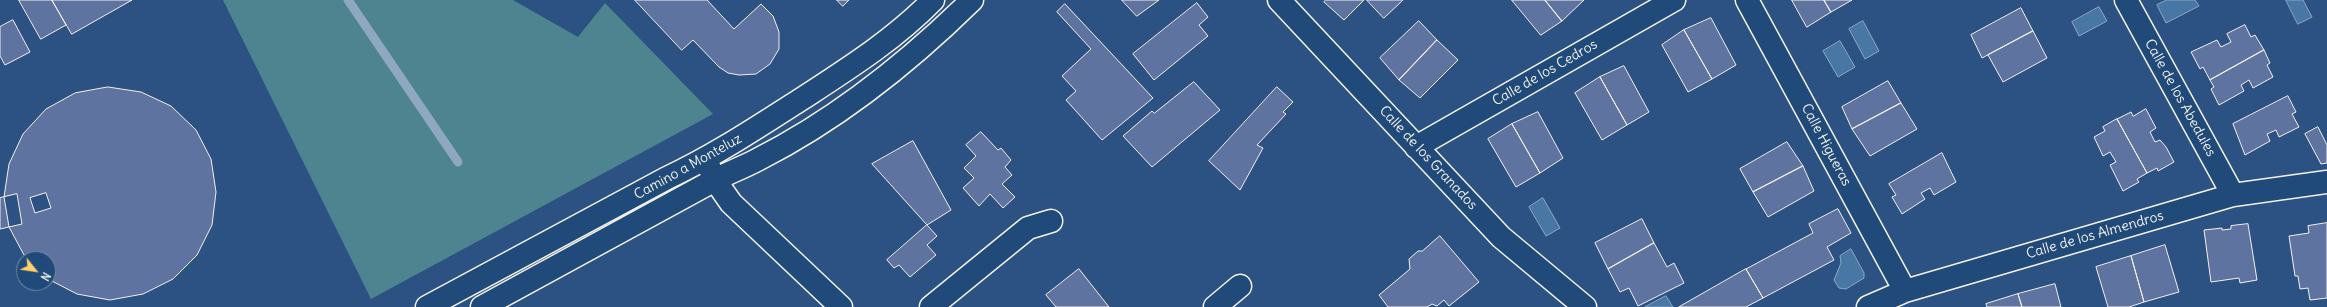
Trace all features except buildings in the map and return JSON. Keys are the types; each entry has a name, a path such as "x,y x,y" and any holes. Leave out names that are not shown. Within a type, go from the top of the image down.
{"street":[{"name":"Camino a Monteluz","path":"427,307 667,178 706,160 854,65 916,16 932,0"},
{"name":"Camino a Monteluz","path":"482,307 715,180 757,160 815,126 871,87 937,34 972,0"},
{"name":"Calle de los Granados","path":"1279,0 1501,237 1585,307"},
{"name":"Calle de los Cedros","path":"1416,147 1650,6 1674,0"},
{"name":"Calle Higueras","path":"1748,0 1905,291"},
{"name":"Calle de los Abedules","path":"2126,0 2233,195"},
{"path":"706,160 715,180 731,203 841,307"},
{"name":"Calle de los Almendros","path":"1868,307 1905,291 2233,195 2327,182"},
{"path":"931,307 1028,228 1051,221"},
{"path":"1215,307 1240,286"}],"green space":[{"path":"223,0 513,0 578,37 605,3 713,114 371,299"}],"water":[{"path":"2167,0 2195,0 2199,6 2166,23 2157,5"},
{"path":"2286,0 2303,0 2312,17 2298,24"},
{"path":"2099,7 2107,21 2079,36 2072,22"},
{"path":"1863,21 1879,51 1865,59 1849,29"},
{"path":"1840,41 1855,67 1838,77 1823,51"},
{"path":"1543,198 1560,228 1546,236 1529,207"},
{"path":"1851,249 1864,273 1864,278 1846,289 1839,288 1834,280 1841,263 1840,256"},
{"path":"1666,296 1673,307 1645,307"}],"waterway":[{"path":"348,0 458,162"}]}
